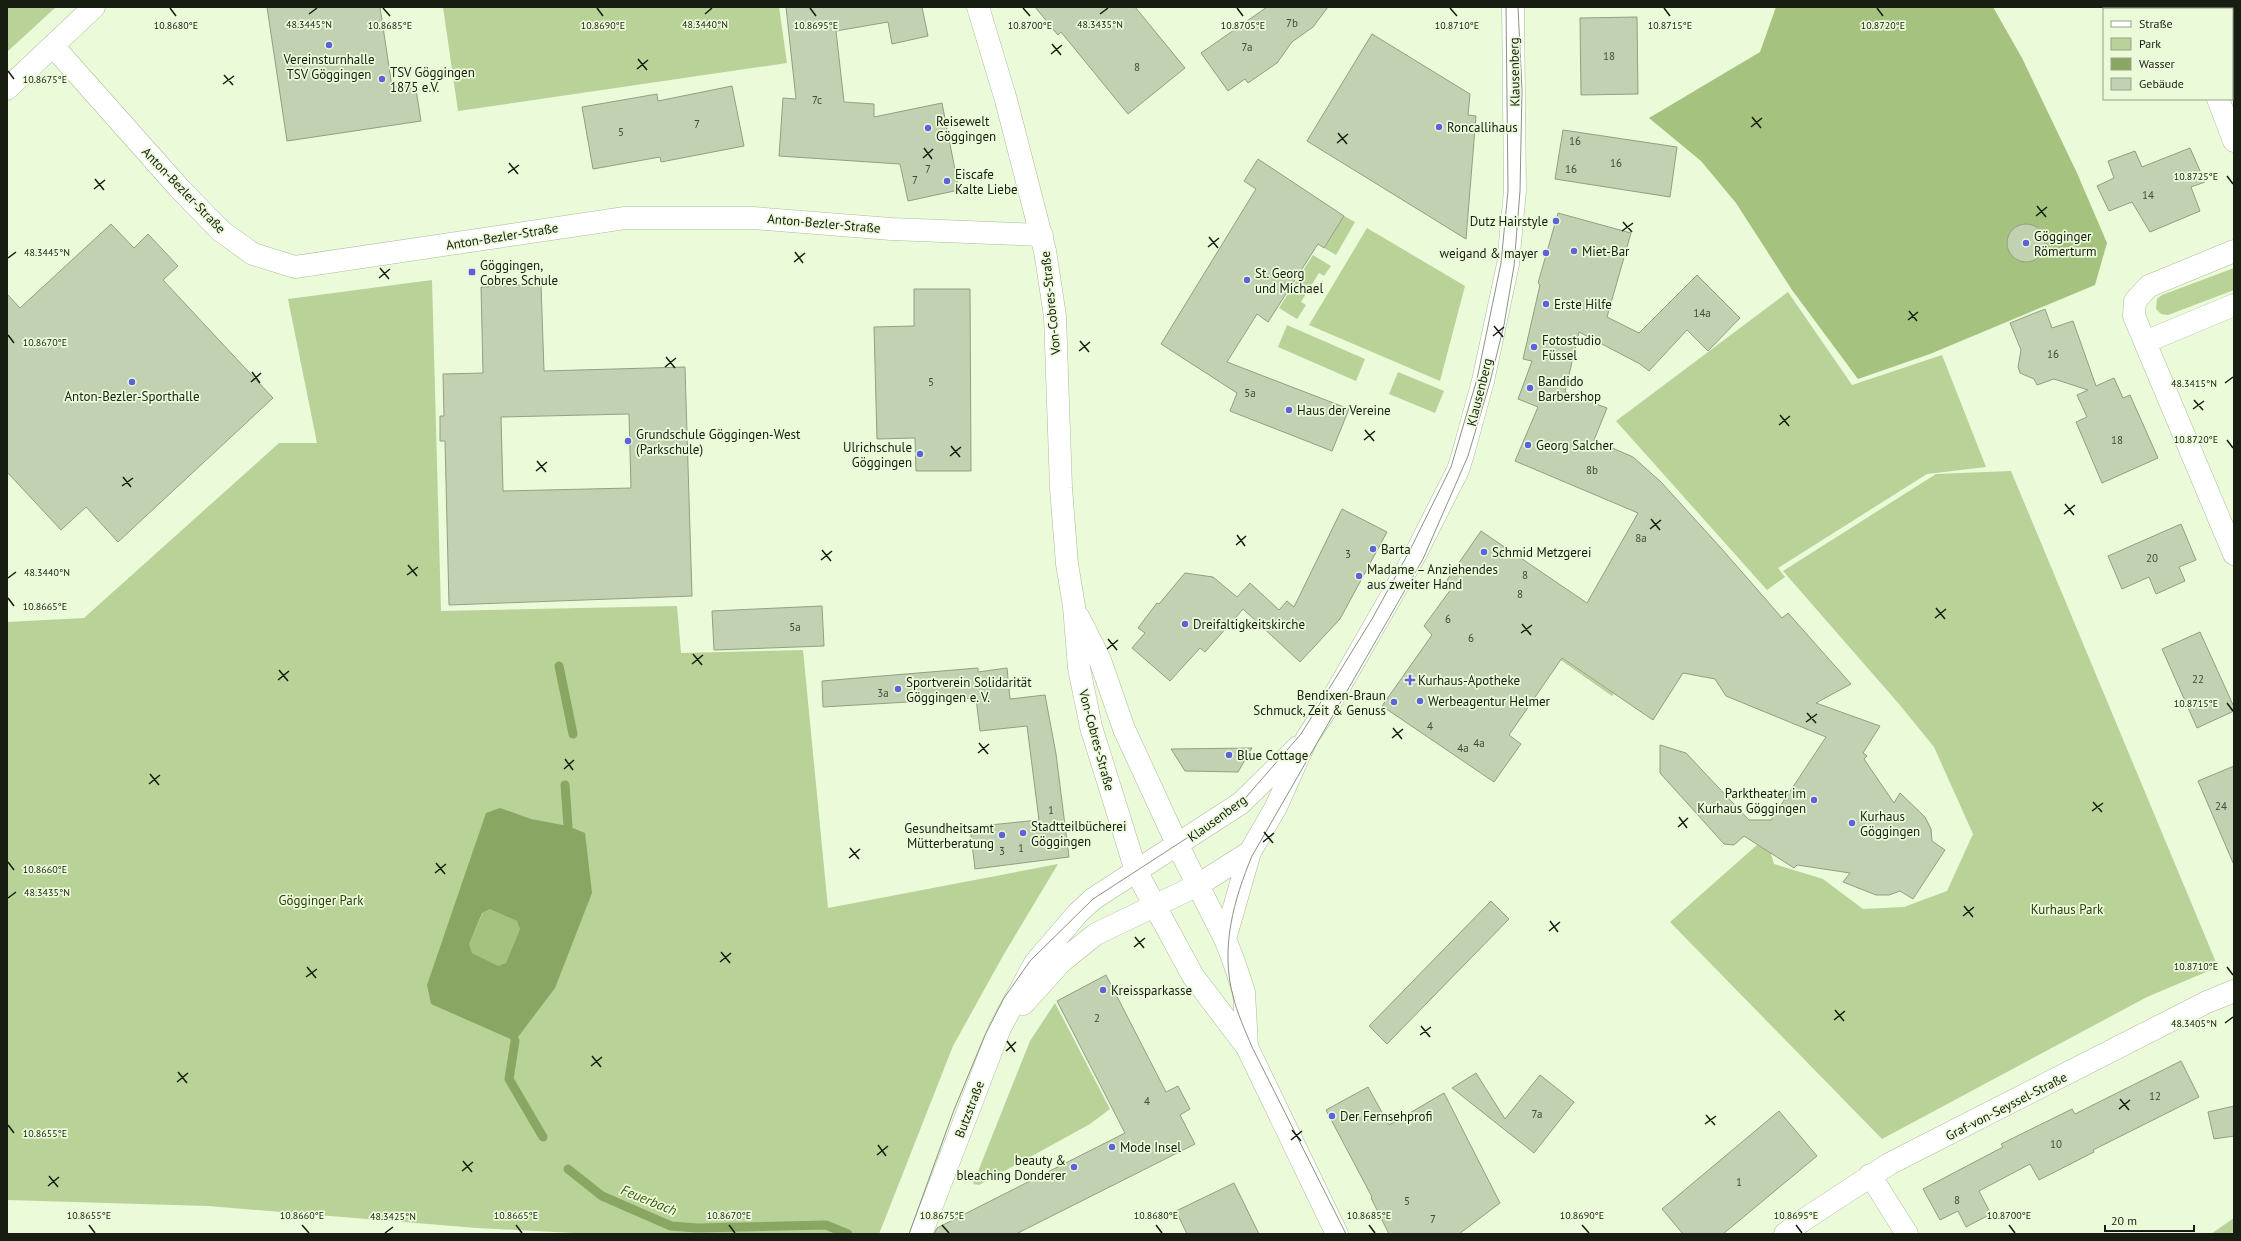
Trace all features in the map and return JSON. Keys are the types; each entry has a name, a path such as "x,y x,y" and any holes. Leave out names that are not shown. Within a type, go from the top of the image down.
{"street":[{"path":"7,89 94,7"},
{"name":"Von-Cobres-Straße","path":"978,7 1006,100 1042,235 1055,316 1061,488 1067,564 1074,606 1079,668 1091,727 1136,871 1193,976 1247,1047"},
{"name":"Klausenberg","path":"1225,939 1250,852 1276,807 1307,738 1329,705 1415,555 1458,470 1463,454 1483,381 1508,264 1515,191 1513,7"},
{"name":"Anton-Bezler-Straße","path":"53,46 180,189 221,231 253,254 295,268 625,218 753,218 891,229 1042,235"},
{"path":"2218,100 2234,140"},
{"path":"2234,251 2149,286 2135,301 2134,316 2234,554"},
{"path":"2145,342 2234,305"},
{"name":"Von-Cobres-Straße","path":"1074,606 1100,660 1124,729 1178,846 1225,939 1244,992 1247,1047"},
{"name":"Klausenberg","path":"1136,871 1178,846 1241,803 1307,738"},
{"name":"Klausenberg","path":"1155,907 1198,885 1250,852"},
{"name":"Butzstraße","path":"921,1234 1000,1028 1035,963 1077,914 1093,900 1136,871"},
{"name":"Butzstraße","path":"1000,1028 1061,962 1090,938 1110,926 1155,907"},
{"name":"Graf-von-Seyssel-Straße","path":"1785,1234 1870,1175 2207,1002 2234,991"},
{"path":"1247,1047 1337,1234"},
{"path":"1870,1175 1907,1234"}],"green space":[{"path":"7,7 56,7 7,52"},
{"path":"443,7 779,7 787,63 458,111"},
{"path":"1344,216 1355,222 1336,255 1324,248"},
{"path":"1367,228 1465,286 1440,381 1309,325"},
{"path":"1313,255 1331,266 1324,276 1319,273 1301,302 1306,305 1297,319 1279,308"},
{"path":"2234,268 2234,290 2168,315 2161,314 2156,309 2157,299 2162,295"},
{"name":"Gögginger Park","path":"432,280 441,611 677,606 681,653 803,650 828,908 1058,864 1004,954 953,1046 879,1234 592,1234 477,1228 208,1206 7,1200 7,622 84,618 279,443 317,443 288,299"},
{"path":"1788,292 1852,385 1942,355 1986,467 1927,474 1778,568 1785,577 1767,590 1616,421"},
{"path":"1287,325 1365,359 1356,381 1278,347"},
{"path":"1398,372 1444,391 1435,413 1389,394"},
{"name":"Kurhaus Park","path":"2011,471 2218,967 2147,997 1882,1139 1670,922 1766,837 1774,864 1823,879 1863,909 1904,907 1947,891 1973,834 1934,747 1899,704 1783,571 1936,474"},
{"path":"1478,602 1614,694 1612,696"},
{"path":"1055,1003 1110,1109 1090,1124 979,1185 973,1184 1030,1041"},
{"path":"2234,1218 2234,1234 2211,1234"}],"shaded area":[{"path":"1776,7 1993,7 2022,58 2077,173 2107,243 2095,285 1930,354 1858,379 1792,290 1736,203 1701,161 1649,118 1760,52"},
{"path":"490,909 517,921 520,929 506,963 497,966 472,953 469,944 483,913"}],"water":[{"path":"500,808 531,819 568,826 585,833 592,893 555,988 515,1041 431,1004 427,985 486,813","holes":["490,909 517,921 520,929 506,963 498,966 472,953 469,944 482,913"]}],"building":[{"name":"Vereinsturnhalle TSV Göggingen","path":"267,7 380,7 392,87 415,83 421,121 287,141"},
{"path":"786,7 922,7 928,36 892,44 888,22 836,31 844,102 874,104 874,117 942,103 959,190 908,201 900,164 779,156 783,98 796,99"},
{"path":"1035,7 1135,7 1185,68 1128,114 1061,32 1058,35"},
{"path":"1267,7 1328,7 1313,27 1292,42 1277,63 1248,83 1245,79 1228,91 1201,53"},
{"path":"1637,17 1638,94 1581,95 1580,18"},
{"name":"Roncallihaus","path":"1372,34 1470,94 1468,115 1476,116 1466,239 1307,141"},
{"path":"732,86 744,146 661,162 660,157 593,169 582,107 657,94 658,101"},
{"path":"1563,130 1677,147 1670,197 1555,179"},
{"path":"2190,148 2205,182 2191,187 2200,211 2150,232 2132,202 2109,211 2097,186 2114,178 2108,161 2135,151 2142,167"},
{"name":"St. Georg und Michael","path":"1258,159 1344,216 1324,248 1318,244 1268,322 1257,314 1227,362 1349,409 1332,451 1230,411 1237,393 1161,344 1256,189 1244,181"},
{"path":"1558,213 1631,233 1607,317 1639,333 1697,275 1740,318 1708,351 1687,330 1649,371 1640,364 1579,332 1565,392 1607,408 1594,440 1633,457 1661,482 1782,618 1788,613 1851,684 1816,703 1880,726 1863,753 1867,756 1864,759 1894,803 1900,793 1925,817 1931,829 1932,841 1945,850 1913,899 1900,891 1889,895 1876,895 1843,882 1850,873 1797,865 1794,868 1744,836 1734,845 1724,844 1660,773 1660,745 1686,753 1749,820 1771,820 1826,737 1726,696 1715,679 1683,673 1653,720 1562,658 1509,735 1521,744 1494,782 1382,706 1432,635 1424,626 1454,585 1447,580 1481,531 1587,603 1638,513 1515,461 1538,407 1518,399 1532,361 1523,359 1540,285 1538,283"},
{"name":"Anton-Bezler-Sporthalle","path":"111,224 134,248 148,234 178,266 163,280 273,398 118,542 86,507 61,530 7,472 7,294 20,308"},
{"name":"Gögginger Römerturm","path":"2022,224 2030,224 2037,227 2042,232 2045,243 2042,254 2037,259 2030,262 2022,262 2015,259 2010,254 2007,247 2007,239 2010,232 2015,227"},
{"path":"541,284 544,371 685,367 692,596 449,605 445,441 440,441 440,416 444,416 443,374 483,373 481,287","holes":["629,414 631,488 503,491 501,417"]},
{"path":"914,289 970,289 971,471 916,471 915,438 877,439 874,327 914,326"},
{"path":"2045,309 2052,328 2073,321 2096,386 2114,378 2123,398 2130,395 2158,458 2102,483 2076,422 2087,417 2077,395 2088,390 2054,379 2037,385 2034,379 2020,373 2018,367 2021,350 2010,323"},
{"path":"1342,509 1387,532 1340,619 1300,662 1243,609 1205,652 1200,648 1170,681 1132,648 1145,633 1138,628 1157,603 1159,604 1185,573 1213,577 1237,597 1250,583 1279,610 1287,601 1294,607"},
{"path":"2181,524 2196,560 2179,567 2185,581 2156,594 2149,577 2122,589 2108,556"},
{"path":"822,606 824,646 714,650 712,611"},
{"path":"2200,632 2234,707 2234,711 2197,728 2162,649"},
{"path":"978,668 978,672 1007,668 1010,699 1045,695 1056,754 1069,857 975,869 970,827 1039,820 1027,726 980,731 976,698 823,707 822,681"},
{"path":"1252,748 1238,772 1185,771 1171,749"},
{"path":"2234,766 2234,865 2198,781"},
{"path":"1491,901 1509,919 1387,1044 1369,1026"},
{"path":"1106,975 1166,1092 1178,1086 1190,1109 1180,1115 1195,1144 1016,1234 934,1234 937,1228 1125,1133 1057,1001"},
{"path":"2181,1061 2199,1097 2093,1150 2094,1152 2039,1180 2030,1164 1979,1191 1991,1214 1966,1227 1958,1211 1940,1220 1923,1189 2003,1147 2001,1144 2072,1109 2075,1114"},
{"path":"1476,1073 1505,1119 1540,1075 1574,1102 1534,1153 1452,1088"},
{"path":"1368,1087 1389,1125 1444,1093 1500,1203 1459,1234 1389,1234 1371,1198 1372,1197 1326,1110"},
{"path":"2234,1106 2234,1136 2214,1139 2208,1112"},
{"path":"1779,1111 1817,1156 1723,1234 1683,1234 1662,1209"},
{"path":"1234,1183 1259,1234 1187,1234 1176,1211"}],"waterway":[{"name":"Feuerbach","path":"559,666 573,734"},
{"name":"Feuerbach","path":"565,785 568,826"},
{"name":"Feuerbach","path":"515,1041 509,1079 543,1137"},
{"name":"Feuerbach","path":"568,1169 602,1196 671,1226 697,1228 826,1225 848,1234"}],"tram line":[{"path":"909,1234 954,1110 985,1035 1004,998 1030,961 1093,899 1241,803 1301,734 1372,619 1409,552 1451,467 1477,379 1501,263 1508,191 1506,7"},
{"path":"1346,1234 1252,1047 1239,1015 1229,978 1228,960 1231,924 1245,872 1252,856 1423,559 1468,456 1490,382 1504,325 1514,266 1520,191 1522,90 1518,7"}],"place":[{"name":"Vereinsturnhalle TSV Göggingen","path":"329,45"},
{"name":"TSV Göggingen 1875 e.V.","path":"382,79"},
{"name":"Roncallihaus","path":"1439,127"},
{"name":"Reisewelt Göggingen","path":"928,128"},
{"name":"Eiscafe Kalte Liebe","path":"947,181"},
{"name":"Dutz Hairstyle","path":"1556,221"},
{"name":"Gögginger Römerturm","path":"2026,243"},
{"name":"Miet-Bar","path":"1574,251"},
{"name":"weigand & mayer","path":"1546,253"},
{"name":"Göggingen, Cobres Schule","path":"472,272"},
{"name":"St. Georg und Michael","path":"1247,280"},
{"name":"Erste Hilfe","path":"1546,304"},
{"name":"Fotostudio Füssel","path":"1534,347"},
{"name":"Anton-Bezler-Sporthalle","path":"132,382"},
{"name":"Bandido Barbershop","path":"1530,388"},
{"name":"Haus der Vereine","path":"1289,410"},
{"name":"Grundschule Göggingen-West (Parkschule)","path":"628,441"},
{"name":"Georg Salcher","path":"1528,445"},
{"name":"Ulrichschule Göggingen","path":"920,454"},
{"name":"Barta","path":"1373,549"},
{"name":"Schmid Metzgerei","path":"1484,552"},
{"name":"Madame – Anziehendes aus zweiter Hand","path":"1359,576"},
{"name":"Dreifaltigkeitskirche","path":"1185,624"},
{"name":"Kurhaus-Apotheke","path":"1410,680"},
{"name":"Sportverein Solidarität Göggingen e. V.","path":"898,689"},
{"name":"Werbeagentur Helmer","path":"1420,701"},
{"name":"Bendixen-Braun Schmuck, Zeit & Genuss","path":"1394,702"},
{"name":"Blue Cottage","path":"1229,755"},
{"name":"Parktheater im Kurhaus Göggingen","path":"1814,800"},
{"name":"Kurhaus Göggingen","path":"1852,823"},
{"name":"Stadtteilbücherei Göggingen","path":"1023,833"},
{"name":"Gesundheitsamt Mütterberatung","path":"1002,835"},
{"name":"Kreissparkasse","path":"1103,990"},
{"name":"Der Fernsehprofi","path":"1332,1116"},
{"name":"Mode Insel","path":"1112,1147"},
{"name":"beauty & bleaching Donderer","path":"1074,1167"}]}
